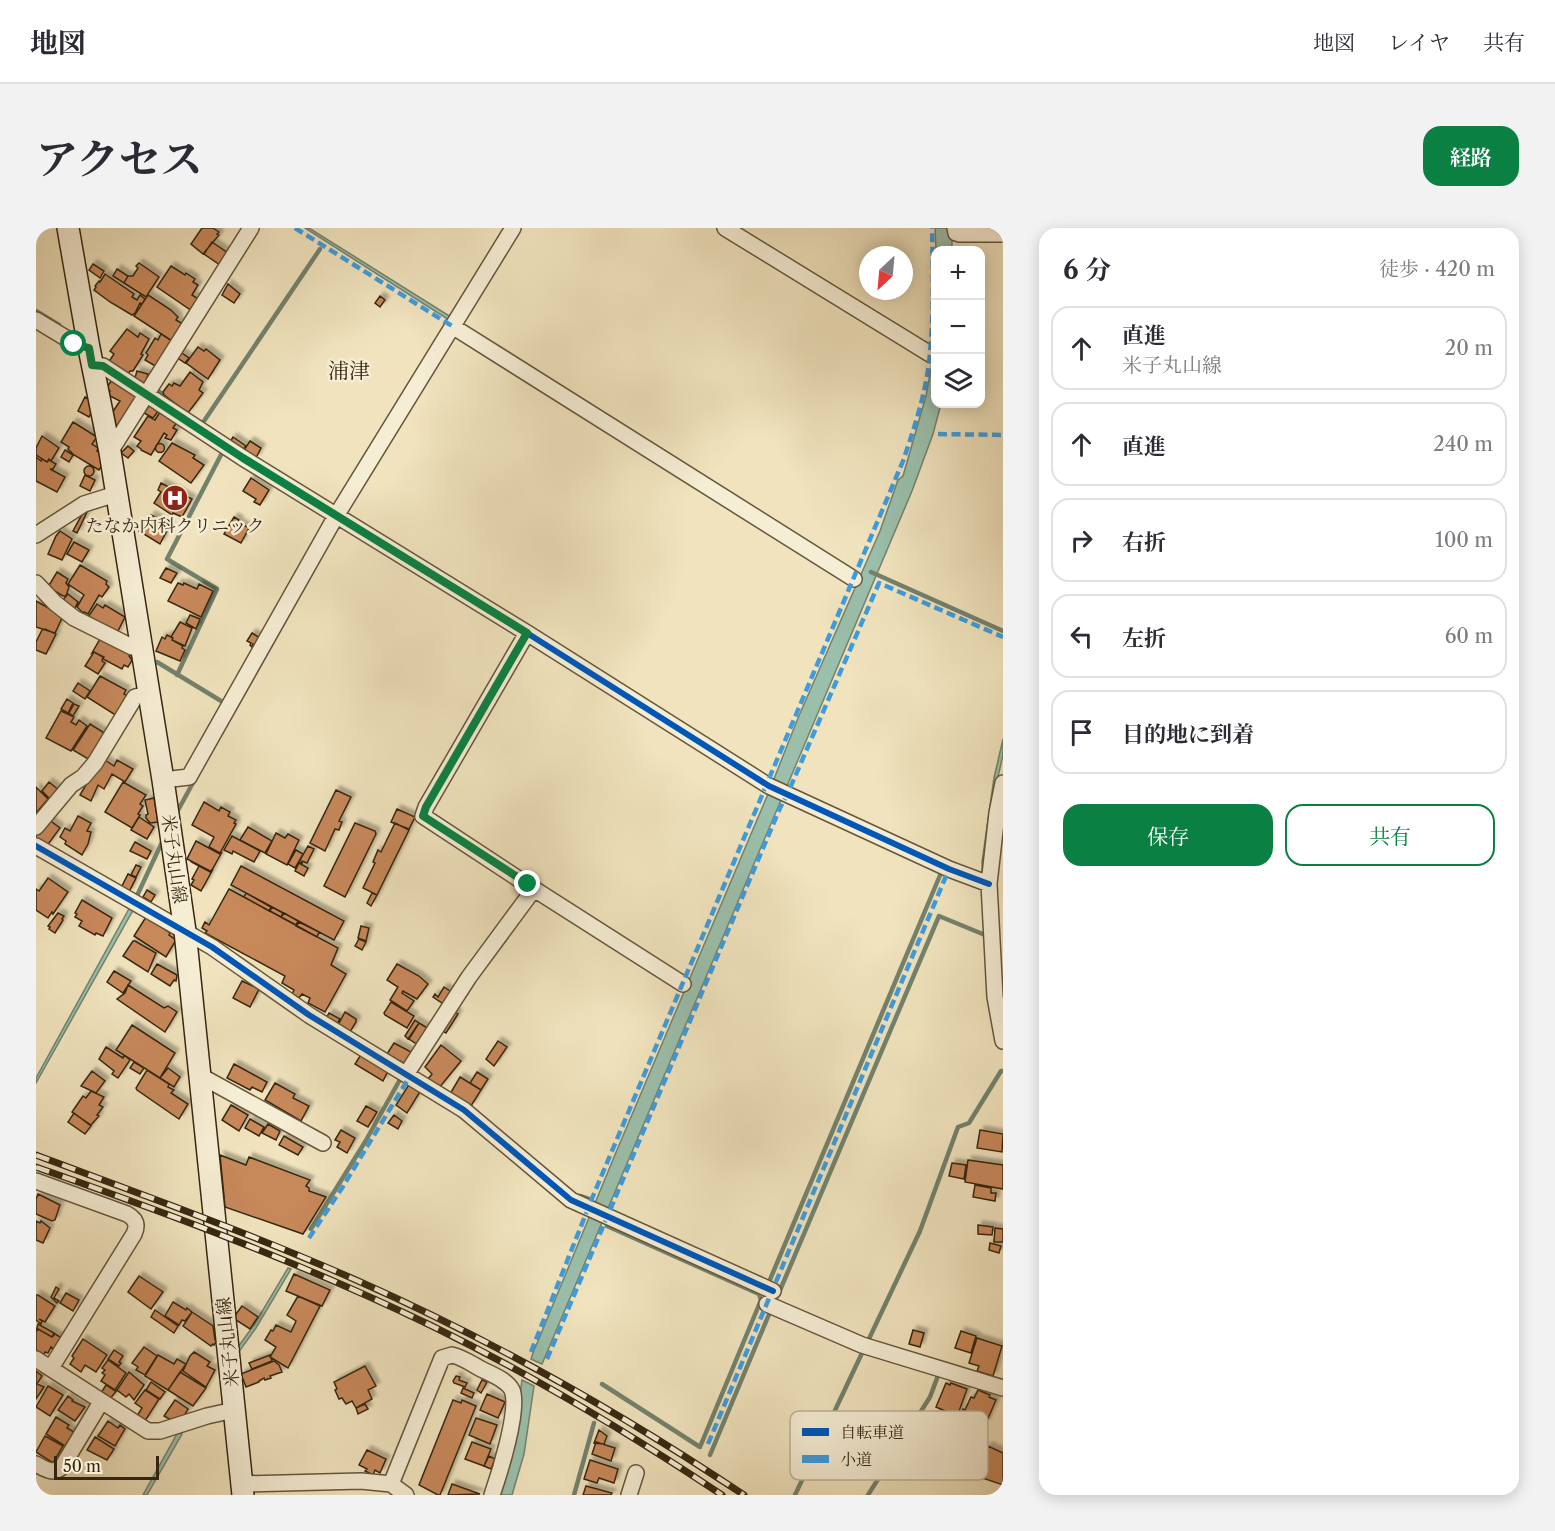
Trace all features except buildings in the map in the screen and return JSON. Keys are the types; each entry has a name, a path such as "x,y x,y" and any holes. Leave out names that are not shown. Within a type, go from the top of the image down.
{"main road":[{"name":"米子丸山線","path":"68,228 90,356 110,452 185,931 242,1490"}],"street":[{"path":"110,452 251,228"},
{"path":"163,780 189,777 336,516 513,228"},
{"path":"725,228 930,354"},
{"path":"955,228 956,233 959,234 1003,234"},
{"path":"36,320 243,458 769,786 985,882"},
{"path":"452,326 854,579"},
{"path":"36,536 84,504 116,494"},
{"path":"36,582 55,603 74,618 132,647 140,646"},
{"path":"527,633 426,807 423,816 683,984"},
{"path":"36,827 71,785 83,777 95,763 135,697 148,694"},
{"path":"1003,783 985,882 995,997 1003,1041"},
{"path":"36,846 212,947 309,1015 464,1110 566,1196 862,1345 1003,1388"},
{"path":"407,1073 470,977 534,889"},
{"path":"199,1075 323,1143"},
{"path":"36,1181 127,1214 132,1217 136,1226 134,1234 51,1368"},
{"path":"391,1484 442,1358 452,1355 496,1377 512,1390 513,1400 506,1450 492,1495"},
{"path":"36,1359 140,1427 153,1432 234,1410"},
{"path":"36,1464 50,1471 62,1467 101,1402"},
{"path":"629,1495 636,1473"},
{"path":"242,1490 361,1481 391,1484 406,1495"}],"shaded area":[{"path":"305,228 309,228 451,317 449,320"},
{"path":"935,228 952,228 952,246 936,246"},
{"path":"931,369 931,408 940,408 912,491 542,1364 531,1359 533,1353 798,718 880,531 898,480 903,476 926,396"},
{"path":"1003,739 1003,755 997,781 988,956 985,957 982,862 994,778"},
{"path":"130,907 134,909 36,1083 36,1078"},
{"path":"288,1268 291,1269 256,1328 238,1353 235,1351 254,1325"},
{"path":"522,1380 534,1386 524,1454 512,1495 500,1495 513,1448"},
{"path":"178,1432 182,1434 147,1495 143,1495"}],"waterway":[{"path":"202,424 320,249"},
{"path":"36,311 59,325"},
{"path":"157,390 186,412"},
{"path":"177,675 217,589 167,559 223,451"},
{"path":"871,572 1003,631"},
{"path":"157,662 226,704"},
{"path":"176,814 195,779"},
{"path":"135,900 163,840"},
{"path":"769,1282 941,873"},
{"path":"778,1295 939,916 985,935"},
{"path":"867,1343 920,1231 958,1127 969,1123 1003,1071"},
{"path":"311,1229 365,1142 402,1076"},
{"path":"580,1196 589,1199"},
{"path":"602,1384 700,1447 761,1300 759,1294 607,1226"},
{"path":"710,1455 770,1312"},
{"path":"835,1411 863,1351"},
{"path":"921,1411 930,1397 939,1373"},
{"path":"574,1495 594,1423"},
{"path":"795,1495 802,1480"},
{"path":"868,1495 877,1480"}],"railway":[{"path":"36,1155 277,1247 356,1280 457,1327 555,1379 651,1435 744,1495"},
{"path":"36,1167 236,1241 384,1303 506,1364 580,1406 652,1449 722,1495"}],"marked path":[{"path":"295,228 452,326"},
{"path":"531,1352 593,1196 903,461 920,408 928,367 933,307 932,228"},
{"path":"938,434 1003,435"},
{"path":"547,1359 780,808 879,583 1003,637"},
{"path":"708,1444 949,869"},
{"path":"309,1238 410,1076"}],"cycle path":[{"path":"92,365 103,366 243,458 769,786 949,869 989,884"},
{"path":"36,846 212,947 309,1015 464,1110 571,1200 773,1291"}],"place":[{"name":"たなか内科クリニック","path":"175,498"}],"district":[{"name":"浦津","path":"349,371"}],"route":[{"path":"74,344 89,348 92,365 103,366 243,458 527,633 424,810 423,816 528,884"}]}
